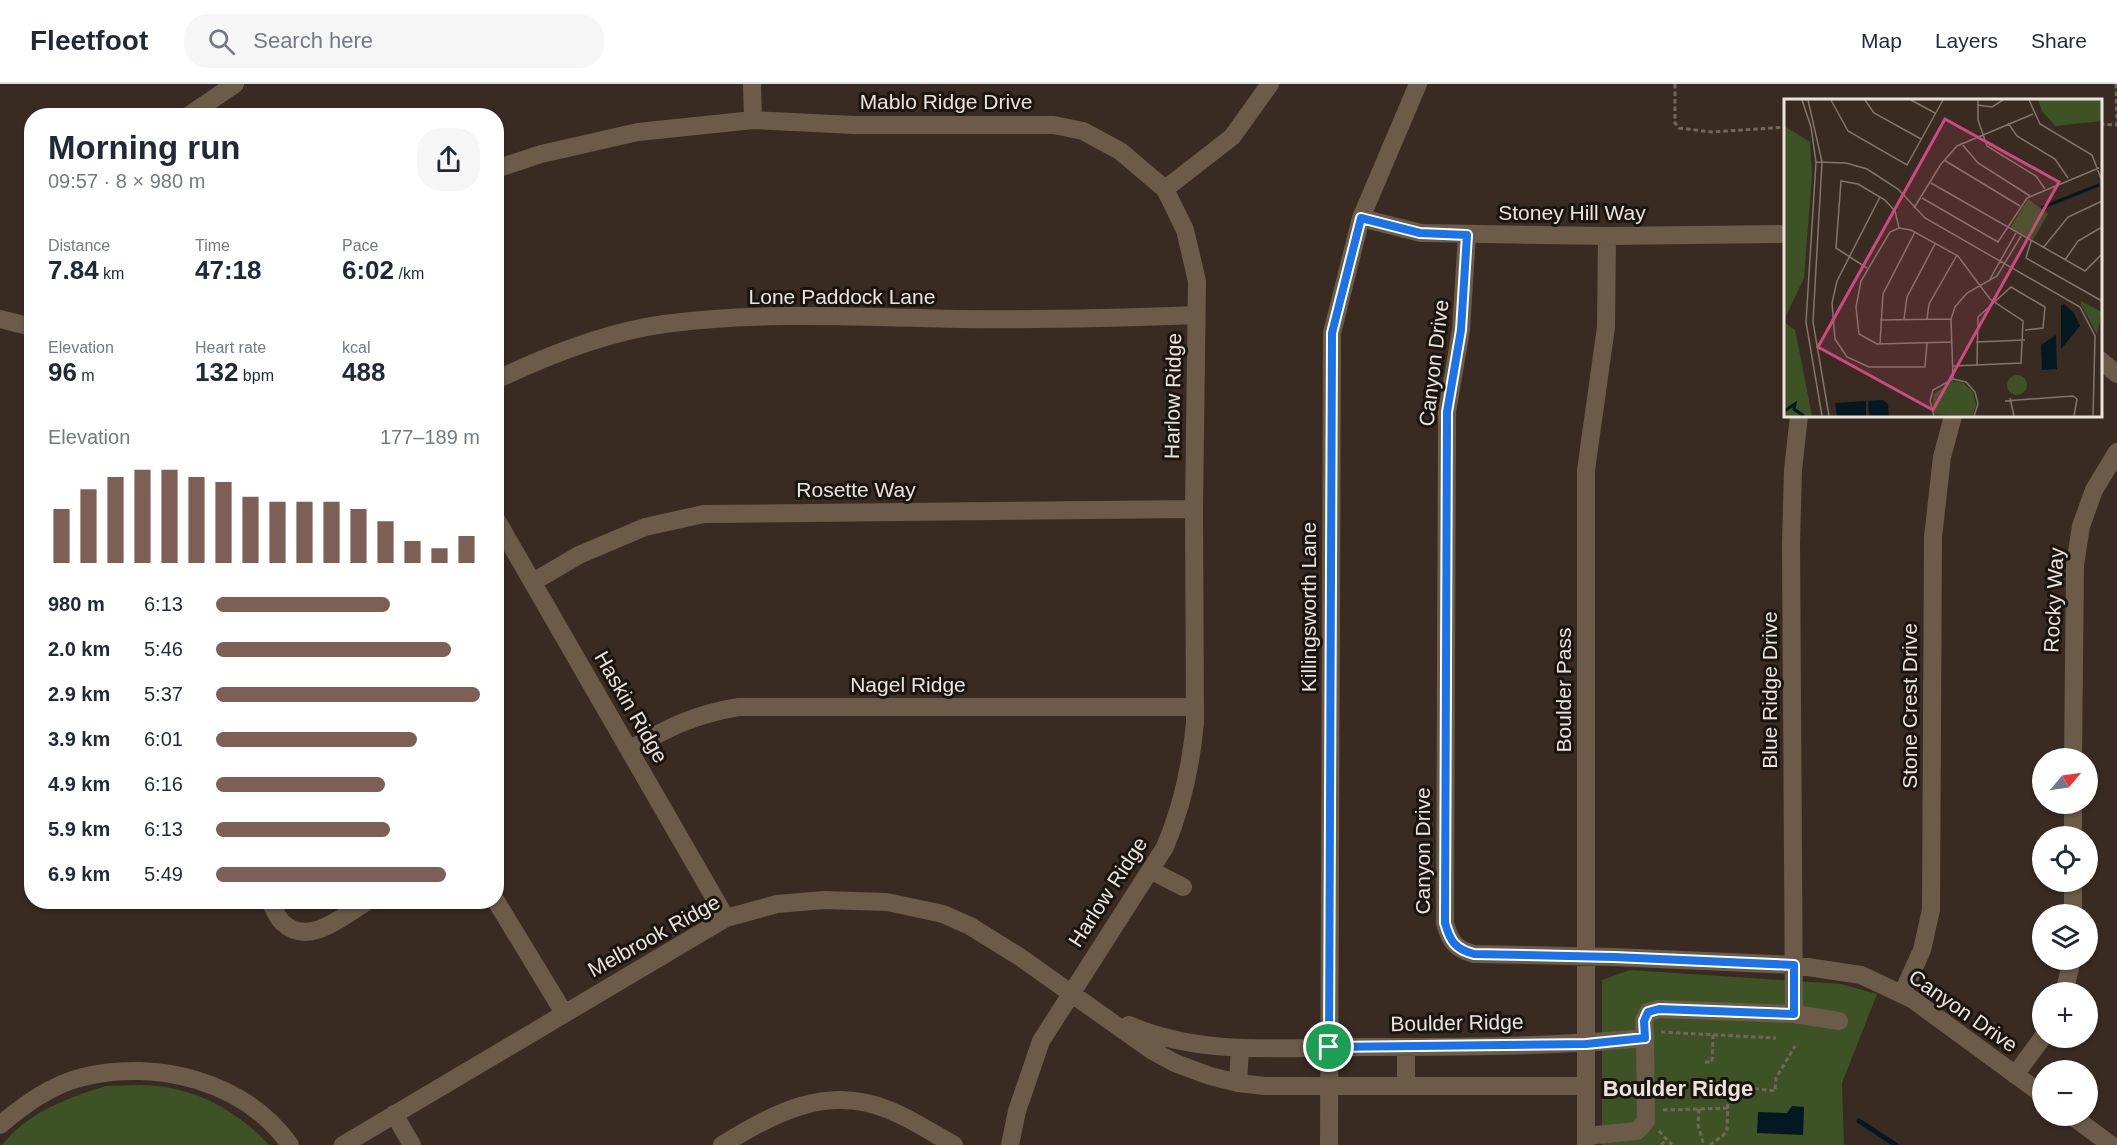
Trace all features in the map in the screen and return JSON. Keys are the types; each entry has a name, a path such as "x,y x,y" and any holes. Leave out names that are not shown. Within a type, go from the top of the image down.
{"street":[{"path":"200,108 235,84"},
{"path":"752,84 753,120"},
{"path":"1165,189 1232,137 1270,84"},
{"name":"Killingsworth Lane","path":"1329,1145 1332,333 1361,218 1418,84"},
{"name":"Mablo Ridge Drive","path":"504,166 541,154 638,132 753,120 854,125 1054,125 1083,131 1101,138 1165,189"},
{"name":"Harlow Ridge","path":"1010,1145 1017,1111 1037,1052 1071,992 1152,871 1175,823 1184,794 1191,758 1196,707 1194,509 1197,281 1193,256 1185,230 1165,189"},
{"name":"Stoney Hill Way","path":"1361,218 1420,233 1467,235 1784,234"},
{"name":"Canyon Drive","path":"1467,235 1461,330 1447,412 1445,923 1453,944 1461,951 1474,954 1586,956 1794,965 1861,975 1902,994 2032,1087"},
{"name":"Boulder Pass","path":"1586,1140 1586,470 1606,327 1607,236"},
{"name":"Lone Paddock Lane","path":"504,377 593,343 665,324 758,318 1004,319 1196,315"},
{"path":"0,319 24,325"},
{"path":"2102,362 2117,374"},
{"name":"Blue Ridge Drive","path":"1794,1014 1791,543 1793,470 1799,417"},
{"name":"Stone Crest Drive","path":"1902,994 1922,950 1931,910 1933,537 1938,485 1953,417"},
{"name":"Rocky Way","path":"2073,748 2075,565 2081,526 2094,490 2117,452"},
{"name":"Rosette Way","path":"533,582 579,555 645,527 704,514 1194,509"},
{"name":"Haskin Ridge","path":"504,533 726,918"},
{"name":"Nagel Ridge","path":"629,750 678,723 706,713 739,707 1196,707"},
{"path":"1152,871 1183,887"},
{"name":"Melbrook Ridge","path":"343,1145 726,918 777,904 824,900 910,905 943,914 970,926 1105,1014 1151,1050 1175,1063 1210,1076 1238,1083 1265,1086 1329,1086"},
{"path":"274,909 283,923 305,933 323,928 354,909"},
{"path":"501,909 564,1012"},
{"path":"1586,1140 1637,1131 1646,1121 1650,1035 1644,1021 1648,1012 1659,1009 1794,1014 1839,1021"},
{"name":"Melbrook Ridge","path":"1105,1014 1168,1039 1194,1044 1240,1048 1329,1047"},
{"name":"Boulder Ridge","path":"1329,1047 1586,1044 1650,1035"},
{"path":"1406,1047 1406,1086"},
{"path":"1238,1083 1240,1048"},
{"path":"2015,1075 2035,1048"},
{"path":"0,1125 23,1106 71,1082 113,1071 145,1070 177,1075 208,1084 237,1098 264,1118 290,1145"},
{"path":"1329,1086 1586,1086"},
{"path":"722,1145 780,1112 838,1099 866,1102 890,1110 954,1145"},
{"path":"394,1114 412,1145"},
{"path":"2085,1126 2111,1145"}],"path":[{"path":"1675,84 1675,123 1679,128 1712,132 1784,127"},
{"path":"2102,124 2117,125 2116,84"},
{"path":"1650,1035 1776,1038"},
{"path":"1705,1062 1712,1062 1713,1035"},
{"path":"1710,1145 1727,1132 1728,1108 1733,1086 1775,1091 1776,1078 1795,1046"},
{"path":"1655,1110 1728,1108"},
{"path":"1700,1109 1698,1125 1704,1145"},
{"path":"1656,1122 1666,1140 1672,1145"},
{"path":"1661,1145 1666,1140"}],"green space":[{"path":"1630,970 1841,984 1877,994 1842,1083 1844,1145 1602,1145 1602,980"},
{"path":"151,1085 173,1088 204,1098 246,1123 269,1145 2,1145 24,1123 36,1115 62,1101 106,1086"}],"water":[{"path":"1792,1106 1804,1107 1803,1135 1757,1133 1758,1112 1787,1113"}],"waterway":[{"path":"1859,1121 1896,1145"}],"district":[{"name":"Boulder Ridge","path":"1678,1088"}],"route":[{"path":"1361,218 1420,233 1467,235 1461,330 1447,412 1445,923 1453,944 1461,951 1474,954 1614,957 1772,966 1794,965 1794,1014 1659,1009 1648,1012 1644,1021 1645,1038 1586,1044 1329,1047 1332,333 1361,218"}]}
